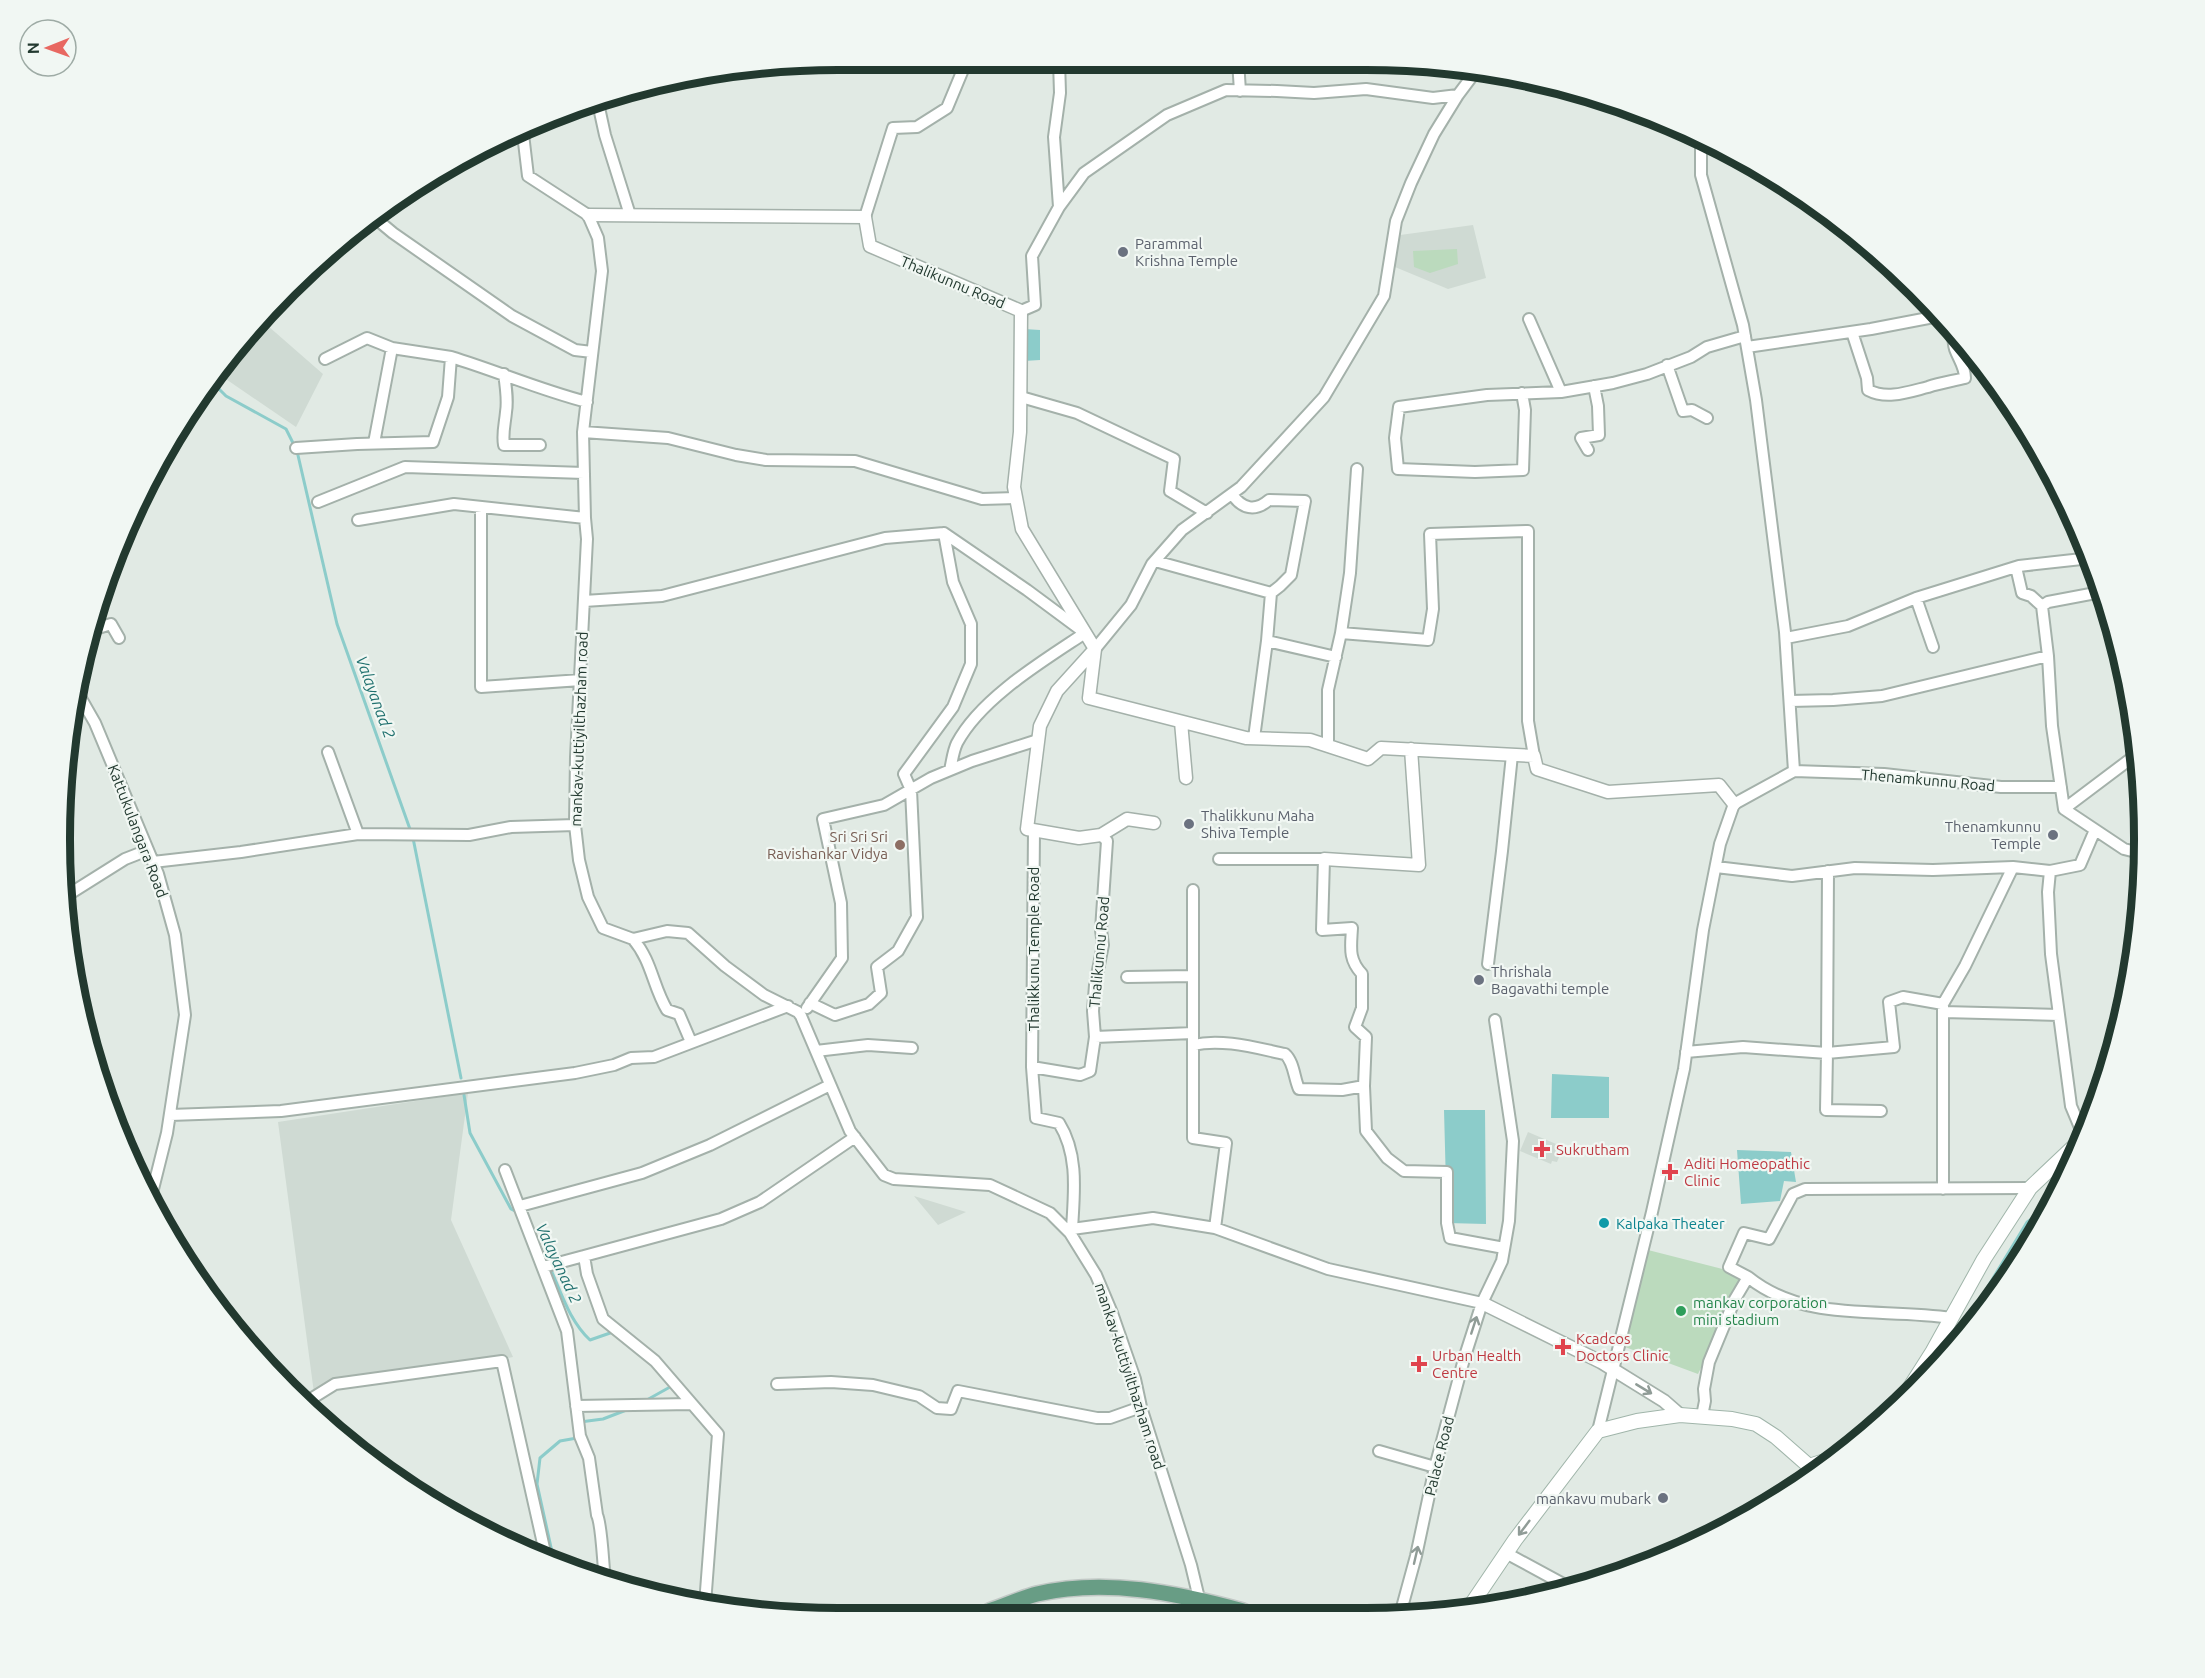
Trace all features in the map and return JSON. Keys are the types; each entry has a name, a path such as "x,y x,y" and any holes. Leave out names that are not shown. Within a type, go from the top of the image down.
{"main road":[{"path":"1923,1367 1984,1259 2030,1188 2067,1153"},
{"path":"1475,1600 1506,1553 1598,1431 1637,1421 1680,1415 1732,1419 1756,1424 1811,1465"},
{"path":"997,1608 1037,1594 1089,1587 1132,1589 1218,1608"}],"street":[{"path":"524,139 528,176 588,215 865,217 893,128 917,128 947,108 962,70"},
{"path":"1059,70 1060,93 1054,137 1059,207"},
{"path":"1239,70 1240,91"},
{"path":"1154,823 1127,819 1101,835 1079,838 1027,829 1040,726 1057,692 1131,605 1155,561 1182,530 1242,487 1324,397 1384,296 1396,221 1411,183 1434,134 1471,78"},
{"path":"1022,311 1035,305 1032,256 1059,207 1084,173 1167,115 1226,90 1314,93 1366,89 1434,98 1458,95"},
{"path":"599,109 630,215"},
{"path":"1598,1431 1652,1212 1686,1052 1703,930 1720,844 1734,804 1794,771 1786,638 1756,400 1746,342 1701,175 1701,148"},
{"name":"mankav-kuttiyilthazham road","path":"588,215 598,238 602,271 583,432 587,539 574,825 588,897 603,928 633,939 667,931 688,933 725,966 764,995 774,1002 788,1006 801,1016 850,1131 884,1175 894,1179 990,1185 1050,1212 1071,1231 1096,1275 1135,1379 1140,1407 1168,1490 1202,1606"},
{"name":"Thalikunnu Road","path":"865,217 870,246 1022,311 1020,432 1014,487 1022,529 1095,649"},
{"path":"380,222 512,316 575,350 592,352"},
{"path":"1522,393 1525,402 1523,470 1475,472 1398,469 1395,438 1399,407 1487,395 1522,393 1561,392 1647,374 1691,357 1707,348 1852,332 1930,318"},
{"path":"1529,320 1561,392"},
{"path":"1852,332 1868,390 1878,395 1914,392 1965,378 1965,370 1954,344"},
{"path":"326,359 367,338 392,348 451,357 504,374 530,386 587,402"},
{"path":"374,443 392,348"},
{"path":"296,448 433,442 448,397 451,357"},
{"path":"1667,365 1683,411 1692,410 1707,418"},
{"path":"504,374 507,392 502,434 504,446 540,445"},
{"path":"1588,450 1581,438 1599,435 1598,406 1594,386"},
{"path":"1021,397 1077,413 1174,459 1170,491 1207,513"},
{"path":"583,432 668,438 735,455 766,460 855,462 982,499 1016,498"},
{"path":"318,502 405,467 584,473"},
{"path":"1328,746 1329,690 1350,573 1357,470"},
{"path":"1155,561 1271,592 1280,586 1291,575 1305,501 1269,500 1261,507 1251,508 1238,504 1232,494"},
{"path":"358,520 454,504 585,518"},
{"path":"481,507 481,687 580,680"},
{"path":"1341,633 1428,640 1433,609 1430,534 1528,531 1528,721 1537,769 1608,792 1719,785 1734,804"},
{"path":"810,1003 836,1015 869,1004 881,993 877,968 898,951 917,917 911,790 904,774 953,707 971,663 971,624 953,582 944,533"},
{"path":"584,601 662,596 885,538 944,533 1085,633 1008,687 981,711 956,744 950,770"},
{"path":"1786,638 1848,626 1916,598 2016,567 2081,559"},
{"path":"2016,567 2022,592 2031,596 2042,606 2048,656 2052,726 2064,809 2124,849 2134,851"},
{"path":"1254,738 1271,592"},
{"path":"2042,606 2048,602 2094,593"},
{"path":"1916,598 1933,647"},
{"path":"101,627 111,624 119,638"},
{"path":"1267,641 1336,657"},
{"path":"1095,649 1089,698 1246,738 1310,740 1368,759 1381,748 1534,756"},
{"path":"1790,701 1882,696 2048,656"},
{"name":"Kattukulangara Road","path":"83,702 95,723 153,862 175,935 185,1015 170,1114 154,1186"},
{"path":"1181,722 1186,778"},
{"path":"801,1016 842,958 841,903 823,819 884,805 950,770 1038,740"},
{"path":"1219,859 1324,859 1419,865 1411,749"},
{"path":"328,752 358,834"},
{"path":"1488,964 1512,755"},
{"path":"2064,809 2130,759"},
{"name":"Thenamkunnu Road","path":"1794,771 1884,774 2001,787 2061,787"},
{"path":"153,862 241,852 358,834 469,835 510,827 574,825"},
{"name":"Thalikkunu Temple Road","path":"1032,1067 1034,830"},
{"path":"1716,867 1792,876 1855,868 1933,870 2013,867 2050,871 2080,865 2095,830"},
{"name":"Thalikunnu Road","path":"1032,1067 1080,1075 1090,1071 1095,1037 1093,1011 1095,984 1103,945 1101,930 1107,841 1101,835"},
{"path":"72,892 125,859 148,850"},
{"path":"1324,859 1322,930 1352,928 1353,965 1362,974 1362,1008 1355,1027 1366,1037 1364,1086 1366,1131 1387,1158 1404,1171 1447,1173 1447,1223 1450,1238 1504,1248"},
{"path":"1943,1189 1943,1008 2013,867"},
{"path":"2050,871 2048,892 2051,954 2071,1106 2079,1124"},
{"path":"1828,872 1826,1110 1881,1111"},
{"path":"1193,890 1193,1138 1226,1143 1215,1228"},
{"path":"633,939 644,951 661,1000 667,1010 679,1014 692,1042"},
{"path":"1127,977 1193,976"},
{"path":"1686,1052 1743,1047 1827,1053 1894,1047 1889,1002 1903,997 1943,1008 2059,1015"},
{"path":"170,1114 281,1111 575,1072 614,1065 631,1058 654,1057 788,1006"},
{"name":"Palace Road","path":"1402,1607 1416,1556 1435,1467 1464,1359 1482,1303 1502,1261 1509,1221 1513,1141 1495,1020"},
{"path":"1095,1037 1193,1033"},
{"path":"1193,1045 1204,1042 1285,1054 1290,1059 1293,1076 1299,1089 1342,1090 1364,1086"},
{"path":"816,1051 868,1045 912,1048"},
{"path":"1032,1067 1036,1118 1059,1124 1067,1136 1074,1174 1071,1231 1153,1218 1215,1228 1328,1269 1482,1303 1601,1362 1664,1401 1680,1415"},
{"path":"520,1206 642,1173 710,1145 830,1085"},
{"path":"543,1267 721,1219 760,1202 855,1137"},
{"path":"505,1170 567,1331 580,1436 589,1458 600,1522 604,1570"},
{"path":"1952,1318 1933,1315 1855,1313 1814,1307 1764,1290 1748,1277 1729,1267 1744,1233 1768,1239 1793,1194 1805,1189 2030,1188"},
{"path":"584,1256 587,1274 603,1319 655,1361 718,1434 706,1596"},
{"path":"1702,1416 1709,1362 1735,1299 1748,1277"},
{"path":"312,1398 335,1384 502,1361 544,1549"},
{"path":"777,1384 831,1382 873,1385 919,1396 937,1408 951,1409 958,1391 1097,1418 1110,1418 1140,1407"},
{"path":"576,1406 691,1404"},
{"path":"1379,1451 1435,1467"},
{"path":"1506,1553 1559,1582"}],"shaded area":[{"path":"1473,225 1486,278 1448,289 1395,267 1393,236"},
{"path":"267,325 323,374 296,427 224,378"},
{"path":"468,1093 451,1220 513,1357 314,1393 278,1122"},
{"name":"Sukrutham","path":"1528,1132 1563,1147 1557,1162 1552,1161 1551,1164 1520,1151"},
{"path":"914,1196 966,1212 938,1225"}],"green space":[{"path":"1457,249 1458,264 1430,273 1414,267 1413,251"},
{"name":"mankav corporation mini stadium","path":"1648,1250 1746,1275 1698,1374 1625,1347"}],"water":[{"path":"1024,329 1040,330 1040,360 1024,361"},
{"path":"1552,1074 1609,1077 1609,1118 1551,1118"},
{"path":"1444,1110 1485,1110 1486,1224 1447,1223"},
{"path":"1737,1150 1791,1152 1796,1182 1784,1181 1780,1201 1741,1204"},
{"path":"2037,1213 2005,1266 1967,1317 2026,1221"}],"waterway":[{"name":"Valayanad 2","path":"217,387 226,396 286,429 294,445"},
{"name":"Valayanad 2","path":"297,451 337,624 411,832"},
{"name":"Valayanad 2","path":"413,838 461,1078"},
{"name":"Valayanad 2","path":"464,1095 470,1133 511,1209 517,1212"},
{"name":"Valayanad 2","path":"541,1249 547,1262"},
{"name":"Valayanad 2","path":"550,1268 571,1315 590,1340 613,1332"},
{"name":"Valayanad 2","path":"645,1401 670,1387"},
{"name":"Valayanad 2","path":"580,1422 603,1419 629,1409"},
{"name":"Valayanad 2","path":"552,1552 537,1484 540,1458 560,1441 577,1438"}],"place":[{"name":"Parammal Krishna Temple","path":"1123,252"},
{"name":"Thalikkunu Maha Shiva Temple","path":"1189,824"},
{"name":"Thenamkunnu Temple","path":"2053,835"},
{"name":"Sri Sri Sri Ravishankar Vidya","path":"900,845"},
{"name":"Thrishala Bagavathi temple","path":"1479,980"},
{"name":"Sukrutham","path":"1542,1149"},
{"name":"Aditi Homeopathic Clinic","path":"1670,1172"},
{"name":"Kalpaka Theater","path":"1604,1223"},
{"name":"mankav corporation mini stadium","path":"1681,1311"},
{"name":"Kcadcos Doctors Clinic","path":"1563,1347"},
{"name":"Urban Health Centre","path":"1419,1364"},
{"name":"mankavu mubark","path":"1663,1498"}]}
